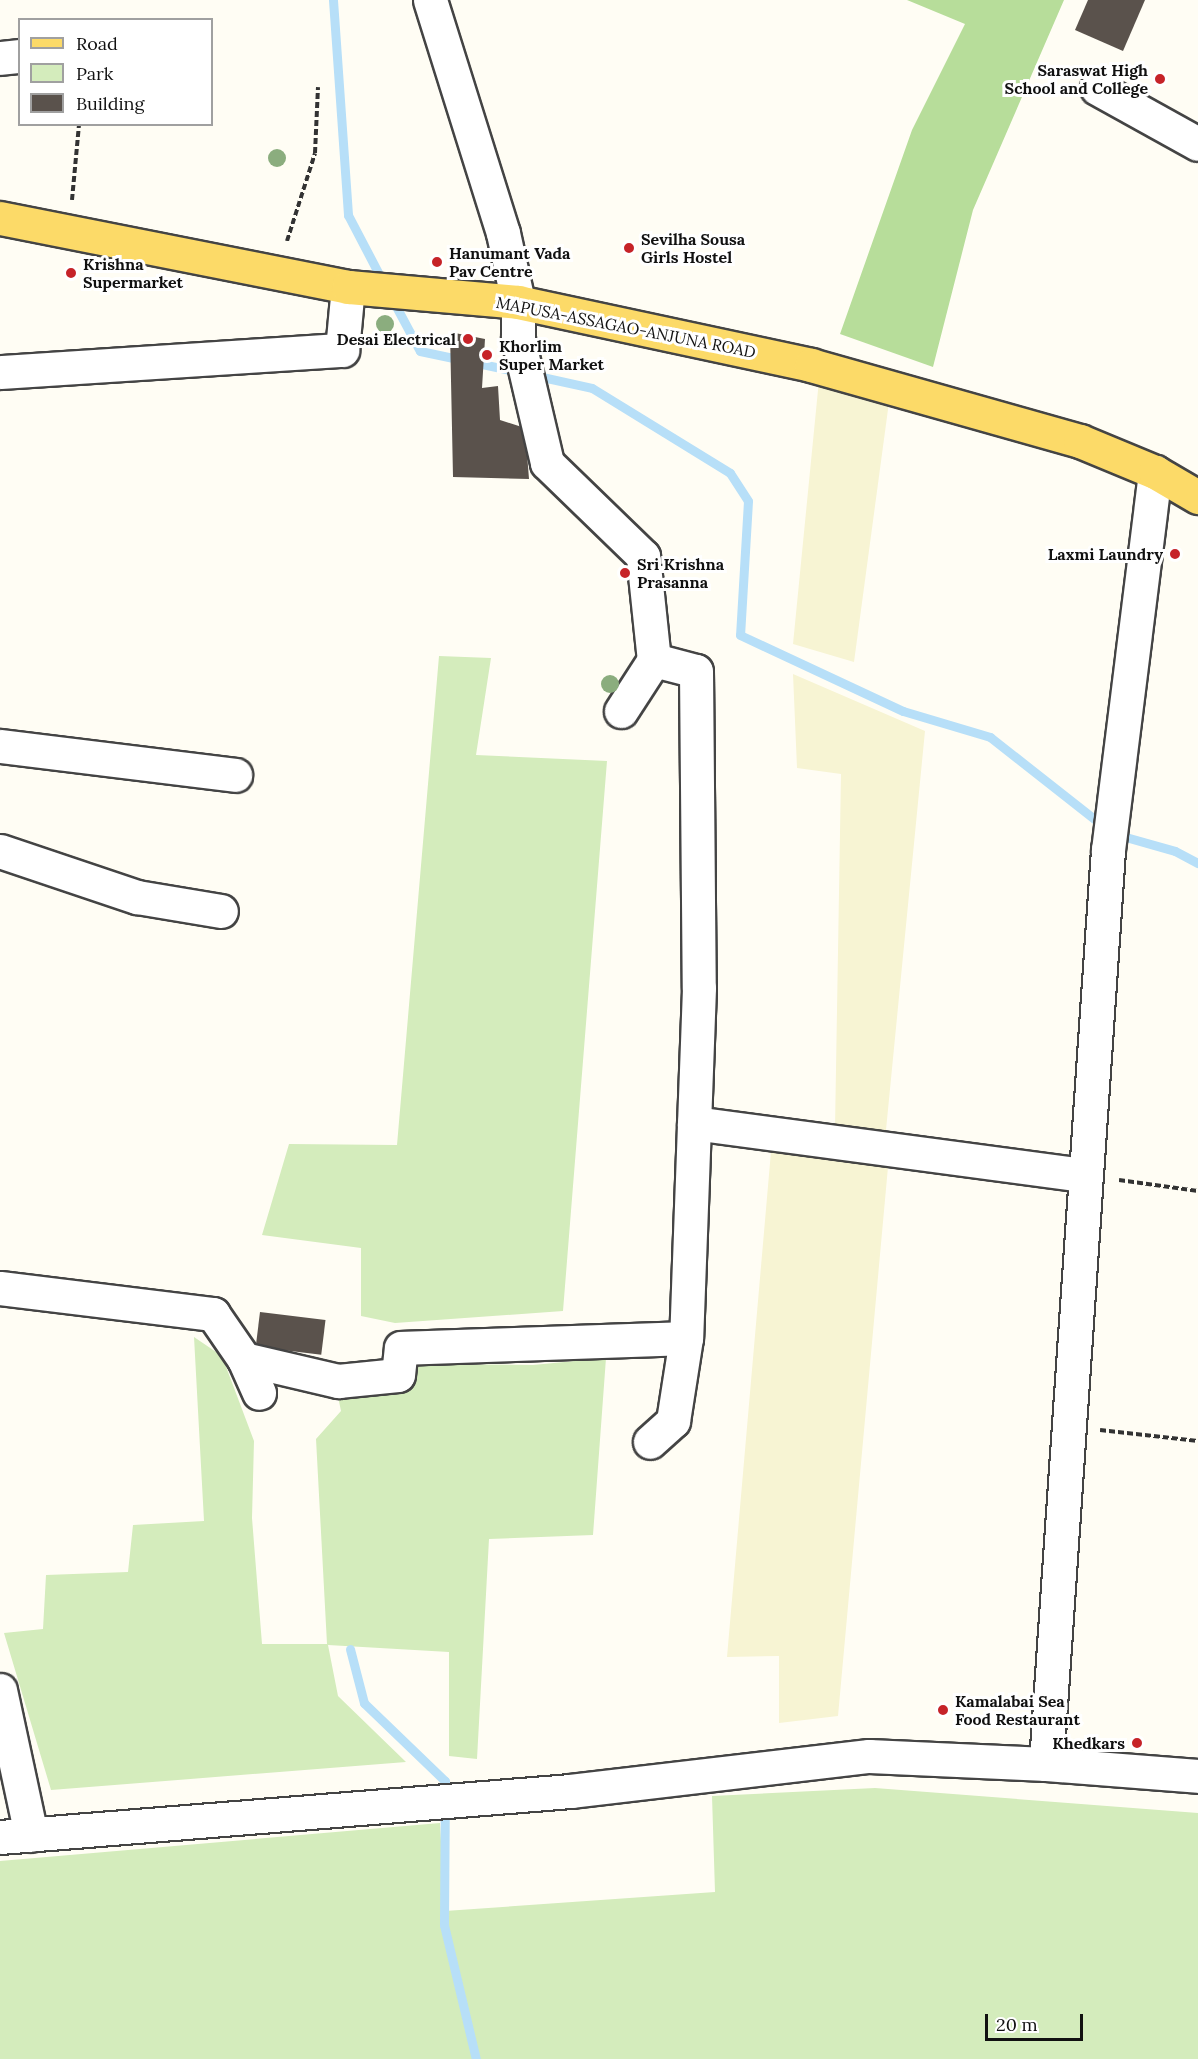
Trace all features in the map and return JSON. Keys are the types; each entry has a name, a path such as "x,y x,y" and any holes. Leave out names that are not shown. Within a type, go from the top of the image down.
{"main road":[{"name":"MAPUSA-ASSAGAO-ANJUNA ROAD","path":"0,218 348,287 518,302 895,386 1080,441 1155,472 1198,497"}],"street":[{"path":"430,0 504,233 518,302 518,339 547,463 643,556 654,660 621,711"},
{"path":"0,58 18,56"},
{"path":"1097,88 1198,144"},
{"path":"0,372 342,350 348,287"},
{"path":"1046,1764 1108,850 1155,472"},
{"path":"650,1442 674,1421 687,1338 699,988 696,671 654,660"},
{"path":"0,746 235,775"},
{"path":"0,851 137,897 221,911"},
{"path":"694,1123 1085,1175"},
{"path":"0,1288 213,1314 244,1359 260,1393"},
{"path":"244,1359 338,1381 398,1375 401,1348 687,1338"},
{"path":"0,1690 15,1836 172,1820 570,1791 870,1756 1046,1764 1198,1776"}],"path":[{"path":"277,273 315,153 318,87"},
{"path":"69,231 79,126"},
{"path":"1085,1175 1198,1191"},
{"path":"1068,1427 1198,1441"}],"shaded area":[{"path":"819,380 889,402 854,662 793,644"},
{"path":"793,674 925,731 886,1130 835,1128 841,774 797,768"},
{"path":"772,1140 889,1156 838,1716 779,1723 779,1656 727,1657"}],"green space":[{"path":"907,0 1064,0 973,210 933,367 840,334 912,130 965,24"},
{"path":"439,656 491,658 476,755 607,761 563,1311 395,1323 361,1316 361,1248 262,1235 289,1144 397,1145"},
{"path":"194,1337 222,1356 254,1441 252,1518 262,1644 327,1644 316,1439 341,1411 337,1392 412,1385 412,1364 533,1365 606,1358 593,1535 489,1539 477,1759 449,1756 449,1652 328,1645 338,1696 406,1762 51,1790 4,1633 43,1629 46,1575 128,1572 133,1525 204,1521"},
{"path":"875,1788 1198,1813 1198,2059 0,2059 0,1861 440,1823 445,1911 715,1892 712,1796"}],"building":[{"path":"1088,0 1145,0 1123,51 1075,30"},
{"path":"450,332 485,339 482,388 498,386 500,420 525,428 529,479 453,477"},
{"path":"260,1312 326,1320 321,1355 256,1347"}],"waterway":[{"path":"333,0 348,215 383,282"},
{"path":"391,297 420,351 520,372"},
{"path":"533,375 592,388 730,473 748,501 740,635 903,711 990,737 1103,826"},
{"path":"1115,834 1175,851 1198,863"},
{"path":"350,1649 364,1703 445,1781 444,1925 476,2059"}],"place":[{"name":"Saraswat High School and College","path":"1160,79"},
{"name":"Sevilha Sousa Girls Hostel","path":"629,248"},
{"name":"Hanumant Vada Pav Centre","path":"437,262"},
{"name":"Krishna Supermarket","path":"71,273"},
{"name":"Desai Electrical","path":"468,339"},
{"name":"Khorlim Super Market","path":"487,355"},
{"name":"Laxmi Laundry","path":"1175,554"},
{"name":"Sri Krishna Prasanna","path":"625,573"},
{"name":"Kamalabai Sea Food Restaurant","path":"943,1710"},
{"name":"Khedkars","path":"1137,1743"}]}
